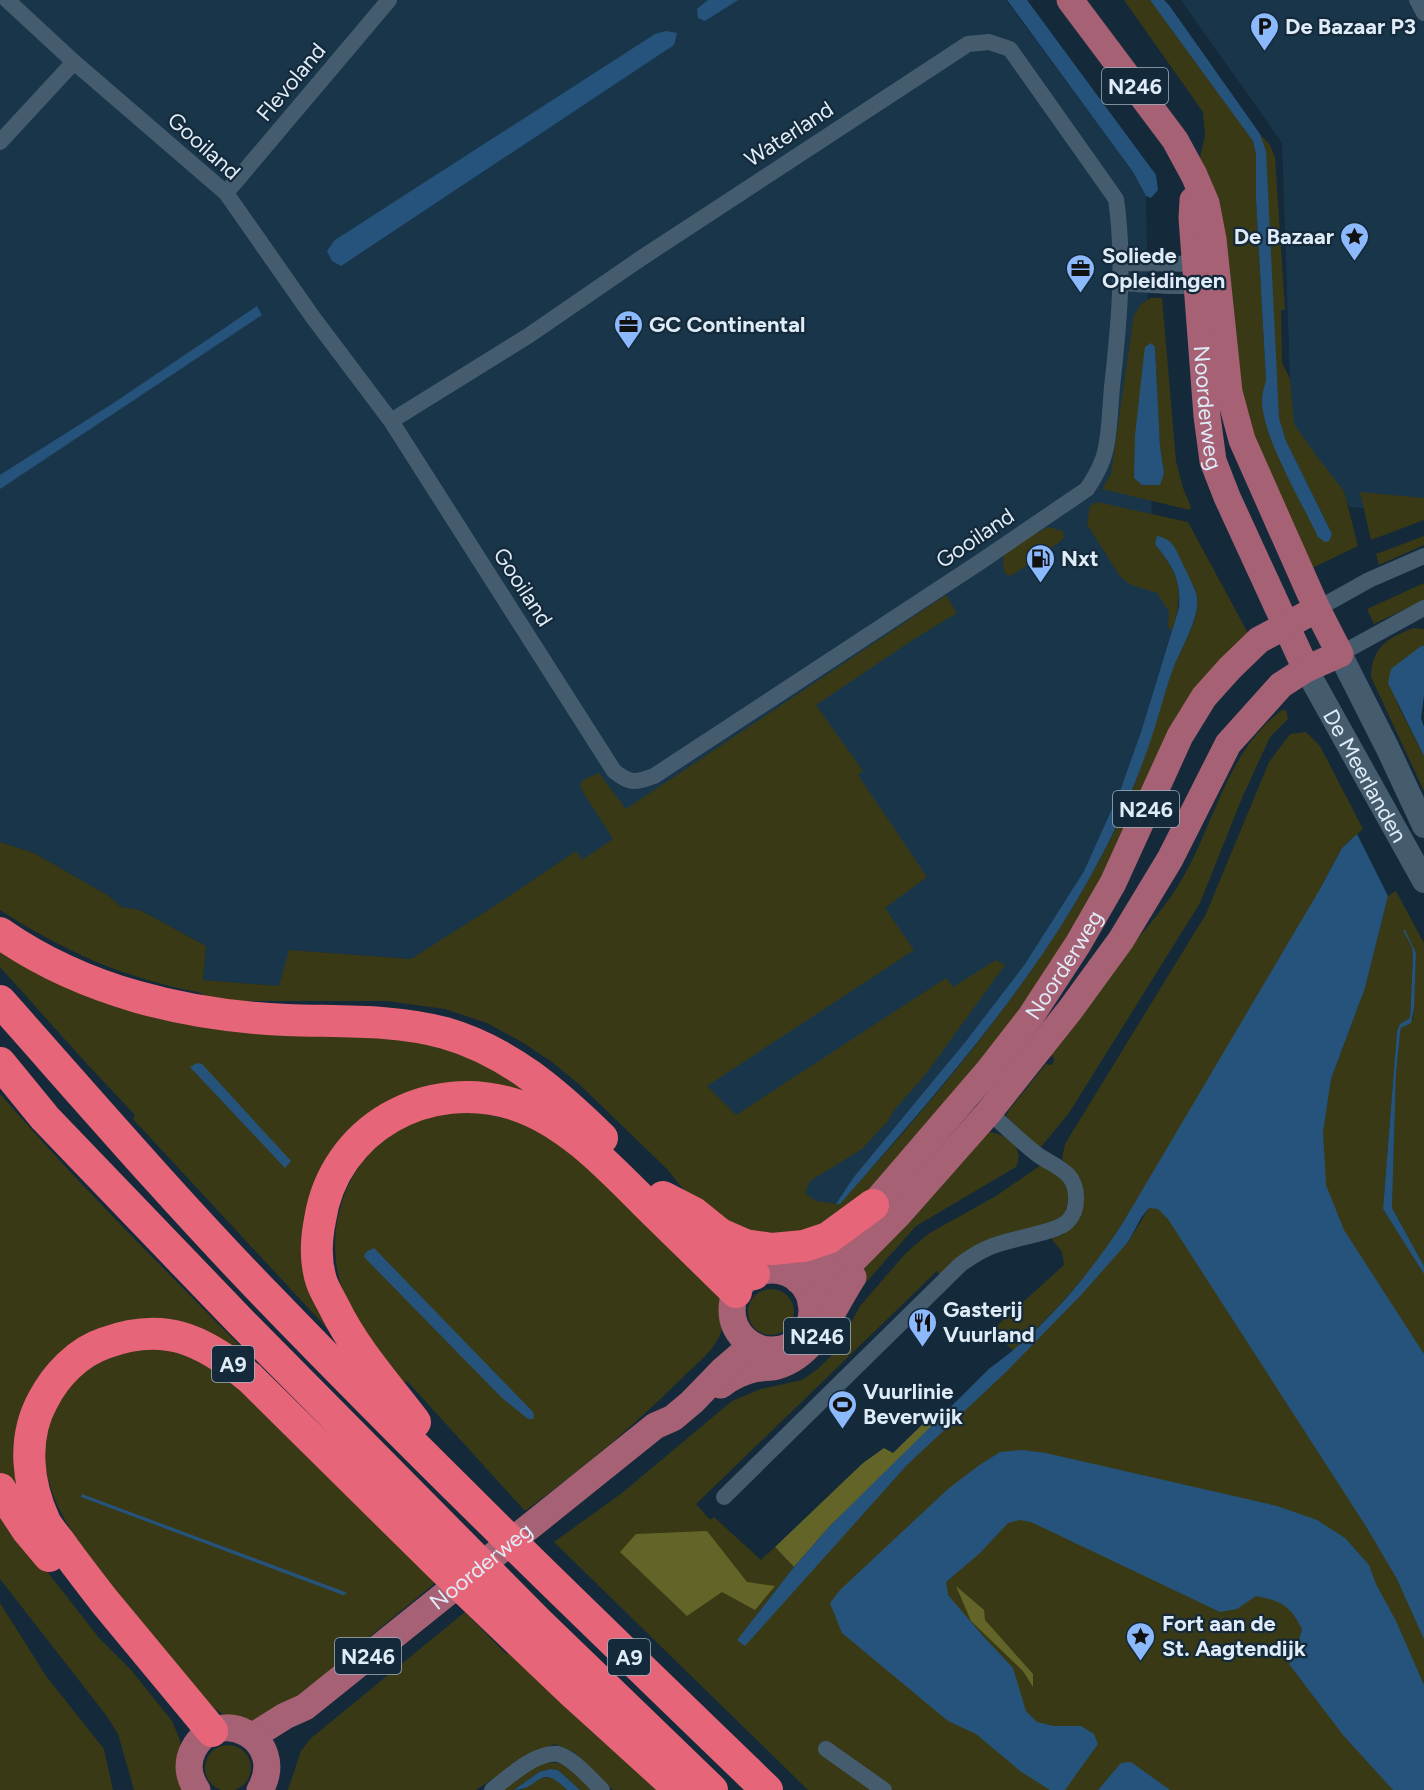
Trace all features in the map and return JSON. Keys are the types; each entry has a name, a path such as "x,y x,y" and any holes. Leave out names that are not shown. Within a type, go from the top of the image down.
{"highway":[{"path":"0,933 39,958 75,975 118,991 162,1003 229,1016 286,1020 370,1021 409,1026 445,1034 488,1050 525,1071 568,1106 730,1258 745,1283"},
{"name":"A9","path":"0,1001 148,1168 266,1295 492,1524 767,1790"},
{"name":"A9","path":"0,1063 45,1118 232,1313 538,1622 712,1790"},
{"name":"A9","path":"492,1524 362,1355 322,1283 317,1252 321,1208 334,1176 358,1142 399,1111 433,1100 464,1096 516,1105 535,1113 575,1139 745,1283"},
{"path":"663,1197 694,1213 720,1234 745,1245 772,1249 804,1246 828,1238 885,1210"},
{"name":"A9","path":"204,1737 46,1523 35,1493 29,1465 32,1426 47,1391 57,1378 71,1363 96,1346 131,1334 164,1335 201,1345 221,1355 250,1377 440,1566 572,1692 680,1790"},
{"path":"0,1489 28,1531 204,1737"}],"main road":[{"name":"Noorderweg","path":"798,1280 885,1210 989,1112 1070,1010 1121,940 1170,859 1228,744 1281,685 1306,669 1340,654 1317,609 1242,440 1229,392 1207,275 1192,218 1194,175 1175,140 1070,0"},
{"name":"Noorderweg","path":"1207,275 1207,416 1213,461 1227,497 1306,669"},
{"name":"Noorderweg","path":"811,1303 885,1210 1031,1016 1078,944 1113,883 1180,736 1204,697 1259,640 1317,609"},
{"name":"De Meerlanden","path":"1340,654 1424,826"},
{"name":"De Meerlanden","path":"1306,669 1424,881"},
{"name":"Noorderweg","path":"692,1402 712,1392 732,1377 754,1369 776,1366 799,1356 821,1331 885,1210"},
{"path":"745,1338 733,1318 732,1305 745,1283 765,1271 777,1270 798,1280"},
{"name":"N246","path":"745,1338 764,1349 777,1350 800,1339 811,1316 811,1303 806,1290 798,1280"},
{"name":"Noorderweg","path":"259,1745 294,1724 306,1707 431,1606 655,1426 673,1418 723,1370 745,1338"},
{"name":"Noorderweg","path":"655,1426 669,1406 716,1356 745,1338"},
{"path":"197,1790 189,1768 191,1755 204,1737 226,1728 240,1729 259,1745 268,1767 266,1780 260,1790"}],"street":[{"name":"Gooiland","path":"8,0 74,62 226,193 312,316 391,421 614,771 625,780 638,782 654,776 980,562 1087,489 1096,476"},
{"name":"Flevoland","path":"226,193 389,0"},
{"path":"1417,0 1424,13"},
{"name":"Waterland","path":"391,421 528,336 640,259 968,44 989,42 1010,50 1116,199 1120,227 1121,283 1105,452 1096,476"},
{"path":"0,142 74,62"},
{"path":"1121,263 1207,275"},
{"path":"1121,283 1169,286 1207,275"},
{"path":"1317,609 1369,580 1424,556"},
{"path":"1340,654 1424,608"},
{"path":"724,1497 961,1264 991,1247 1050,1230 1067,1222 1076,1206 1075,1189 1070,1177 1053,1162 1039,1156 989,1112"},
{"path":"826,1749 884,1790"},
{"path":"492,1790 517,1770 533,1761 558,1754 574,1763 602,1790"}],"shaded area":[{"path":"0,0 1006,0 1133,172 1146,196 1152,537 1179,608 1141,732 1120,791 1084,871 1025,964 966,1041 853,1178 836,1204 816,1201 804,1193 499,904 411,959 290,950 279,986 203,980 206,946 140,910 121,907 109,896 34,853 0,842"},
{"path":"708,0 738,0 705,21 698,18 697,9"},
{"path":"1007,0 1027,0 1156,175 1158,190 1151,198 1146,196 1133,172"},
{"path":"1124,0 1150,0 1253,140 1256,154 1256,199 1266,382 1262,399 1282,465 1299,498 1332,534 1286,441 1279,419 1260,134 1270,145 1275,157 1285,310 1281,310 1282,363 1290,379 1294,424 1344,491 1358,546 1310,569 1256,446 1236,383 1200,158 1205,136 1203,112"},
{"path":"1150,0 1164,0 1169,5 1260,134 1266,151 1279,418 1286,441 1332,534 1329,541 1325,542 1318,537 1284,469 1268,432 1264,415 1262,398 1266,381 1256,199 1256,154 1253,141"},
{"name":"De Bazaar","path":"1181,0 1424,0 1424,514 1350,507 1292,438 1282,143"},
{"path":"666,31 677,33 674,45 341,266 332,261 327,251 335,240 655,34"},
{"path":"1151,298 1162,298 1176,461 1190,510 1102,489 1111,474 1134,315 1142,303","holes":["1155,347 1160,446 1164,473 1142,381 1142,367"]},
{"path":"257,306 262,315 0,489 0,475 112,404"},
{"path":"1151,343 1155,347 1160,446 1164,473 1160,485 1142,485 1134,478 1135,436 1145,347"},
{"path":"1360,492 1424,498 1424,520 1371,540"},
{"path":"1097,502 1188,522 1249,635 1090,907 1004,1032 870,1193 810,1235 748,1236 687,1194 667,1169 581,1086 552,1062 487,1023 445,1009 386,1001 242,1001 207,997 198,992 145,979 95,961 47,938 0,910 0,842 34,853 109,896 121,907 140,910 206,946 203,980 279,986 289,950 411,959 576,851 582,860 613,839 583,792 580,784 585,779 599,773 626,809 946,595 957,613 816,705 863,771 858,775 927,877 885,908 914,950 707,1086 736,1115 946,978 953,987 996,960 1005,965 925,1075 895,1109 887,1122 862,1149 810,1181 805,1193 816,1201 839,1204 916,1117 991,1025 1059,928 1089,879 1124,809 1153,732 1171,674 1192,627 1197,597 1191,582 1174,558 1157,537 1155,544 1170,566 1178,584 1178,605 1172,631 1168,627 1169,612 1157,593 1129,584 1119,575 1087,524 1090,506"},
{"path":"1048,527 1063,531 1064,537 1061,541 1017,572 1010,576 1005,574 1004,554"},
{"path":"1157,536 1170,541 1177,551 1196,593 1196,611 1190,632 1171,675 1144,759 1116,827 1090,878 1028,975 959,1065 840,1204 836,1204 853,1178 966,1041 1025,964 1084,871 1120,791 1141,732 1179,608 1177,581 1167,560 1155,544"},
{"path":"1424,536 1424,545 1379,565 1376,554"},
{"path":"1424,583 1424,600 1374,624 1367,609"},
{"path":"1414,628 1424,629 1424,646 1418,649 1410,662 1396,701 1424,756 1424,791 1371,677 1374,658 1383,645"},
{"path":"1424,646 1424,695 1421,718 1424,727 1424,756 1388,683 1391,669"},
{"path":"1282,710 1286,710 1288,719 1270,737 1242,798 1200,903 1069,1113 1040,1148 1006,1116 1009,1110 1046,1064 1051,1065 1054,1062 1054,1058 1050,1055 1069,1027 1174,892 1188,869 1220,796 1245,749 1262,728"},
{"path":"1306,732 1320,746 1363,829 1342,848 1320,889 1323,1130 1331,1079 1365,988 1388,896 1396,891 1424,943 1424,1266 1392,1208 1396,1074 1401,1028 1413,1018 1416,953 1404,930 1412,947 1413,957 1410,1018 1403,1022 1397,1031 1383,1209 1424,1273 1424,1790 808,1790 554,1542 622,1493 732,1401 761,1389 802,1380 818,1369 835,1352 860,1306 906,1253 928,1234 996,1196 1041,1165 1056,1174 1068,1192 1067,1207 1063,1216 941,1276 937,1271 696,1504 710,1520 714,1517 761,1560 775,1547 794,1567 738,1639 743,1644 907,1465 1128,1242 1149,1208 1124,1221 1099,1260 1058,1307 1014,1351 991,1331 1064,1265 1062,1252 1051,1238 1062,1235 1078,1222 1083,1205 1078,1180 1062,1159 1065,1144 1206,914 1269,762 1290,734"},
{"path":"1357,834 1388,896 1365,988 1331,1079 1323,1132 1326,1185 1344,1230 1424,1354 1424,1639 1397,1579 1367,1528 1168,1219 1158,1209 1149,1208 1128,1242 1081,1295 1005,1373 907,1465 745,1646 737,1640 794,1567 830,1526 990,1368 1047,1319 1080,1282 1124,1221 1342,848"},
{"path":"1403,930 1416,953 1414,1008 1411,1023 1401,1028 1400,1033 1396,1074 1392,1208 1424,1266 1424,1274 1383,1209 1397,1031 1400,1024 1410,1018 1413,957 1412,947"},
{"path":"0,944 47,971 378,1029 477,1052 596,1145 449,1090 325,1178 337,1339 133,1119 135,1115 0,967"},
{"path":"197,1063 202,1064 291,1161 285,1168 190,1067"},
{"path":"0,1094 158,1263 256,1362 249,1368 175,1329 59,1366 24,1513 0,1472"},
{"path":"451,1111 473,1112 519,1121 547,1136 585,1163 722,1296 721,1332 716,1343 707,1353 626,1431 525,1511 408,1382 402,1381 386,1361 349,1306 338,1273 335,1251 340,1208 347,1187 358,1168 371,1151 395,1132 418,1121"},
{"path":"990,1132 1009,1139 1016,1148 1018,1160 1016,1167 916,1226 863,1286 853,1286 874,1255 983,1133"},
{"path":"374,1248 533,1412 534,1419 528,1419 502,1398 366,1259 364,1256 366,1252"},
{"path":"771,1289 787,1296 794,1312 787,1328 771,1335 755,1328 748,1312 755,1296"},
{"path":"157,1348 196,1358 245,1391 435,1583 368,1638 367,1645 320,1682 261,1720 248,1721 224,1715 196,1689 88,1555 57,1504 48,1478 45,1450 49,1423 63,1395 90,1367 107,1357 125,1351"},
{"path":"933,1414 944,1415 830,1526 794,1567 775,1547 863,1463 884,1448 893,1453"},
{"path":"1022,1450 1046,1453 1277,1506 1317,1520 1345,1538 1369,1565 1424,1685 1424,1790 1393,1790 1343,1735 1289,1664 1296,1651 1302,1629 1284,1605 1256,1596 1237,1609 1220,1612 1031,1522 1020,1520 1008,1523 980,1553 946,1582 948,1595 1013,1668 1026,1711 1037,1722 1054,1726 1081,1726 1094,1734 1098,1744 1065,1790 1050,1790 1020,1771 976,1734 948,1721 842,1633 830,1603 840,1590 948,1489 1000,1452"},
{"path":"82,1494 347,1594 343,1595 81,1497"},
{"path":"0,1511 99,1638 131,1670 172,1721 180,1740 185,1790 134,1790 118,1734 106,1715 0,1579"},
{"path":"707,1531 747,1582 775,1586 755,1610 722,1592 687,1616 620,1552 636,1534"},
{"path":"956,1586 984,1610 985,1620 1033,1674 1033,1687 1023,1671 971,1621"},
{"path":"0,1603 46,1676 104,1749 113,1790 0,1790"},
{"path":"465,1612 506,1654 510,1654 657,1790 613,1790 574,1752 555,1744 533,1752 476,1790 288,1790 301,1751 310,1739"},
{"path":"228,1745 237,1746 244,1752 250,1759 250,1777 244,1784 237,1790 228,1791 219,1790 212,1784 206,1777 205,1768 206,1759 212,1752 219,1746"},
{"path":"540,1762 571,1764 595,1790 580,1790 558,1770 550,1769 539,1772 514,1790 501,1790"},
{"path":"1131,1762 1170,1790 1098,1790 1121,1763"},
{"path":"550,1769 558,1770 580,1790 567,1790 558,1782 545,1777 523,1789 514,1790 539,1772"},
{"path":"551,1777 567,1790 521,1790 541,1778"}],"place":[{"name":"De Bazaar P3","path":"1264,52"},
{"name":"De Bazaar","path":"1355,262"},
{"name":"Soliede Opleidingen","path":"1081,294"},
{"name":"GC Continental","path":"628,350"},
{"name":"Nxt","path":"1040,584"},
{"name":"Gasterij Vuurland","path":"922,1348"},
{"name":"Vuurlinie Beverwijk","path":"842,1430"},
{"name":"Fort aan de St. Aagtendijk","path":"1141,1662"}]}
